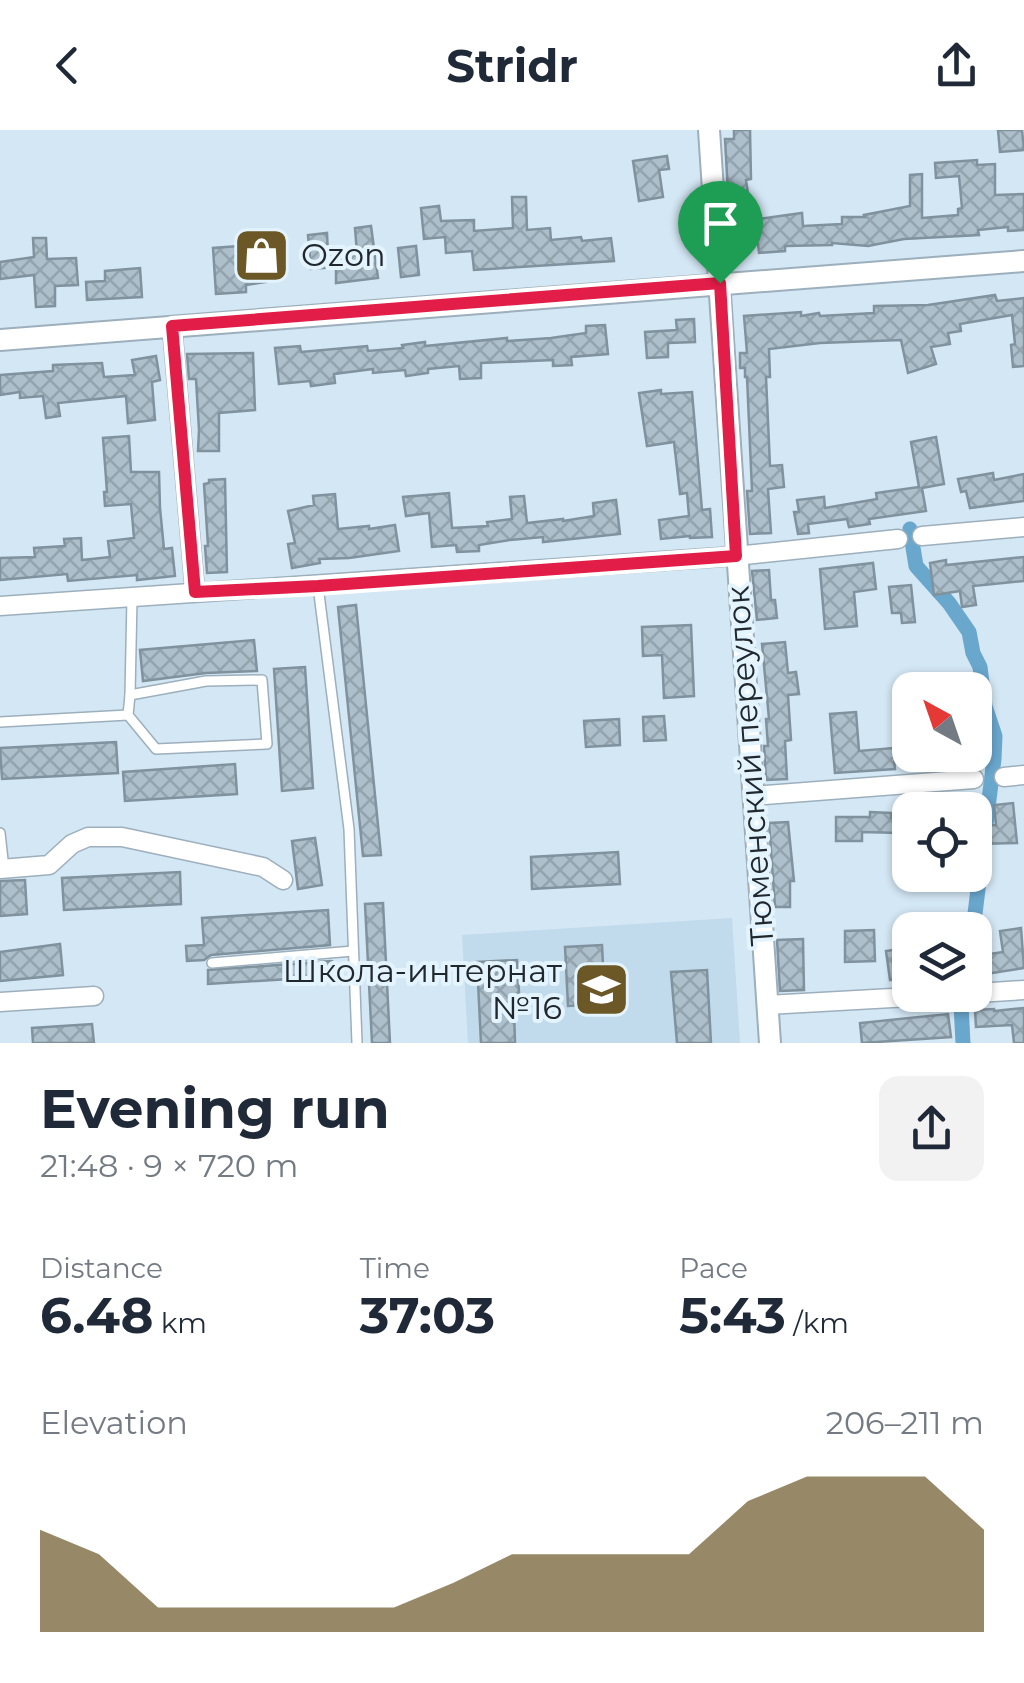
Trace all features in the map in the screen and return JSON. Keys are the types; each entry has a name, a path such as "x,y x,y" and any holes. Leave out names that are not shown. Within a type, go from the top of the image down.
{"street":[{"name":"Тюменский переулок","path":"709,130 770,1043"},
{"path":"0,340 1024,261"},
{"path":"172,326 195,592"},
{"path":"922,536 1024,527"},
{"path":"0,606 736,556 898,539"},
{"path":"1004,777 1024,776"},
{"path":"753,796 974,779"},
{"path":"2,869 49,865 72,844 88,837 122,836 263,868 283,880"},
{"path":"992,992 1024,990"},
{"path":"0,1002 94,996"},
{"path":"767,1005 892,998"}],"lane":[{"path":"318,586 348,829 357,1043"},
{"path":"130,695 206,681 262,680 267,744 156,749 128,716 132,597"},
{"path":"0,722 128,716"},
{"path":"0,832 2,869"},
{"path":"212,963 354,951"}],"shaded area":[{"name":"Школа-интернат №16","path":"732,918 740,1043 468,1043 462,935"}],"building":[{"path":"734,130 750,130 751,179 746,180 752,220 802,213 803,226 842,224 842,217 865,217 910,206 910,175 922,174 922,218 958,215 962,208 959,176 936,178 935,163 977,160 977,165 995,164 995,195 1024,194 1024,230 978,230 979,235 904,239 868,246 785,246 785,251 759,253 758,244 731,247 725,139 734,139"},
{"path":"998,130 1022,130 1024,150 1000,152"},
{"path":"667,156 669,169 659,170 663,197 639,201 633,161"},
{"path":"512,197 526,197 527,230 550,228 551,240 611,238 614,261 474,270 472,251 446,253 445,237 424,239 421,208 439,206 441,221 474,220 474,231 513,228"},
{"path":"371,226 378,278 336,283 336,267 311,269 308,235 327,233 328,254 357,253 355,228"},
{"path":"33,238 46,238 47,259 76,258 78,285 55,286 55,306 36,307 34,275 0,279 0,262 34,257"},
{"path":"265,244 266,282 246,285 246,292 216,294 213,248"},
{"path":"416,246 419,275 401,277 398,248"},
{"path":"140,268 142,297 87,300 86,282 105,281 105,271"},
{"path":"995,295 997,301 1024,298 1024,366 1013,367 1012,315 960,324 961,331 948,333 950,344 931,347 936,364 908,373 901,340 769,349 770,377 766,377 770,466 782,465 784,487 768,489 771,533 750,534 747,377 745,368 740,368 740,353 747,353 744,316 874,313 874,306 928,305"},
{"path":"694,319 695,342 668,343 668,357 647,358 645,332 677,330 676,320"},
{"path":"605,325 608,354 571,357 572,365 553,366 553,360 481,363 481,378 460,379 459,366 406,376 405,370 373,373 373,369 334,374 335,383 279,384 275,348 300,346 301,352 367,346 368,351 425,342 425,346 551,338 586,333 586,326"},
{"path":"253,353 255,410 219,413 219,451 198,451 196,379 189,379 187,354"},
{"path":"156,356 160,380 152,382 155,420 128,423 126,396 58,403 60,416 46,418 43,396 20,398 20,392 0,395 0,375 53,371 53,365 102,363 104,377 135,375 132,360"},
{"path":"661,390 661,394 692,392 702,510 710,509 712,537 661,539 659,520 689,516 687,493 680,494 674,442 647,446 639,393"},
{"path":"129,436 131,472 159,472 164,549 172,548 175,576 68,581 67,574 0,580 0,558 35,557 34,548 65,546 64,539 81,538 82,560 110,557 108,541 134,538 131,504 105,506 104,492 103,438"},
{"path":"936,437 944,484 922,488 926,511 869,519 870,524 849,527 847,519 808,524 809,533 798,534 794,512 799,512 797,500 824,497 825,508 877,499 876,493 919,487 911,442"},
{"path":"993,473 994,480 1024,474 1024,501 970,508 958,479"},
{"path":"225,479 227,572 207,573 204,484"},
{"path":"449,493 452,528 488,526 487,522 512,519 510,497 524,496 527,523 594,516 593,503 616,500 620,534 543,542 543,537 510,540 479,545 479,551 457,552 456,545 432,547 429,513 406,516 403,497"},
{"path":"335,494 338,529 395,525 399,551 319,559 320,563 292,568 288,544 295,543 288,511 314,505 313,496"},
{"path":"1024,557 1024,581 973,586 976,605 962,607 960,591 934,595 930,563 946,560 946,565"},
{"path":"873,563 876,589 854,592 857,626 825,629 820,569"},
{"path":"769,570 777,618 757,620 752,571"},
{"path":"911,585 915,622 902,623 901,613 892,613 889,587"},
{"path":"356,605 381,855 363,856 338,607"},
{"path":"691,625 694,696 664,698 662,655 643,656 642,627"},
{"path":"254,640 257,671 143,681 140,650"},
{"path":"785,642 788,673 796,672 799,694 788,695 791,740 785,741 787,779 766,780 764,746 768,746 769,719 762,644"},
{"path":"305,667 313,788 282,791 274,669"},
{"path":"856,712 859,751 892,748 892,769 835,773 830,714"},
{"path":"664,716 666,740 644,741 643,717"},
{"path":"619,719 620,745 586,747 584,721"},
{"path":"116,742 118,773 2,779 0,748"},
{"path":"235,764 237,794 125,801 123,772"},
{"path":"1013,803 1017,843 992,844 992,825 996,825 994,805"},
{"path":"870,812 891,813 892,833 862,832 862,841 836,841 836,817 870,817"},
{"path":"788,822 794,881 790,881 790,907 775,907 769,823"},
{"path":"315,838 322,885 298,889 292,841"},
{"path":"618,852 620,884 532,889 531,857"},
{"path":"180,872 181,904 64,910 62,878"},
{"path":"25,880 27,914 0,916 0,881"},
{"path":"383,903 390,1043 372,1043 365,904"},
{"path":"328,910 330,945 211,955 204,960 187,961 186,946 204,945 202,918"},
{"path":"1021,928 1024,968 992,973 992,954 1003,952 1000,931"},
{"path":"874,930 875,961 845,962 845,931"},
{"path":"803,939 804,990 780,991 777,940"},
{"path":"60,944 63,975 0,981 0,952"},
{"path":"602,945 605,1004 568,1006 565,947"},
{"path":"892,950 892,980 890,980 886,951"},
{"path":"517,960 520,1009 514,1009 515,1043 481,1043 477,962"},
{"path":"336,963 337,976 208,984 208,970"},
{"path":"707,970 711,1043 677,1043 671,972"},
{"path":"1024,1008 1024,1043 1014,1043 1012,1025 976,1027 975,1012"},
{"path":"948,1014 951,1037 862,1043 860,1023"},
{"path":"92,1024 94,1043 33,1043 32,1028"}],"waterway":[{"path":"910,529 916,566 969,632 995,736 975,912"},
{"path":"961,1012 963,1043"}],"place":[{"name":"Ozon","path":"262,255"},
{"name":"Школа-интернат №16","path":"601,989"}],"route":[{"path":"720,283 736,556 195,592 172,326 720,283"}]}
